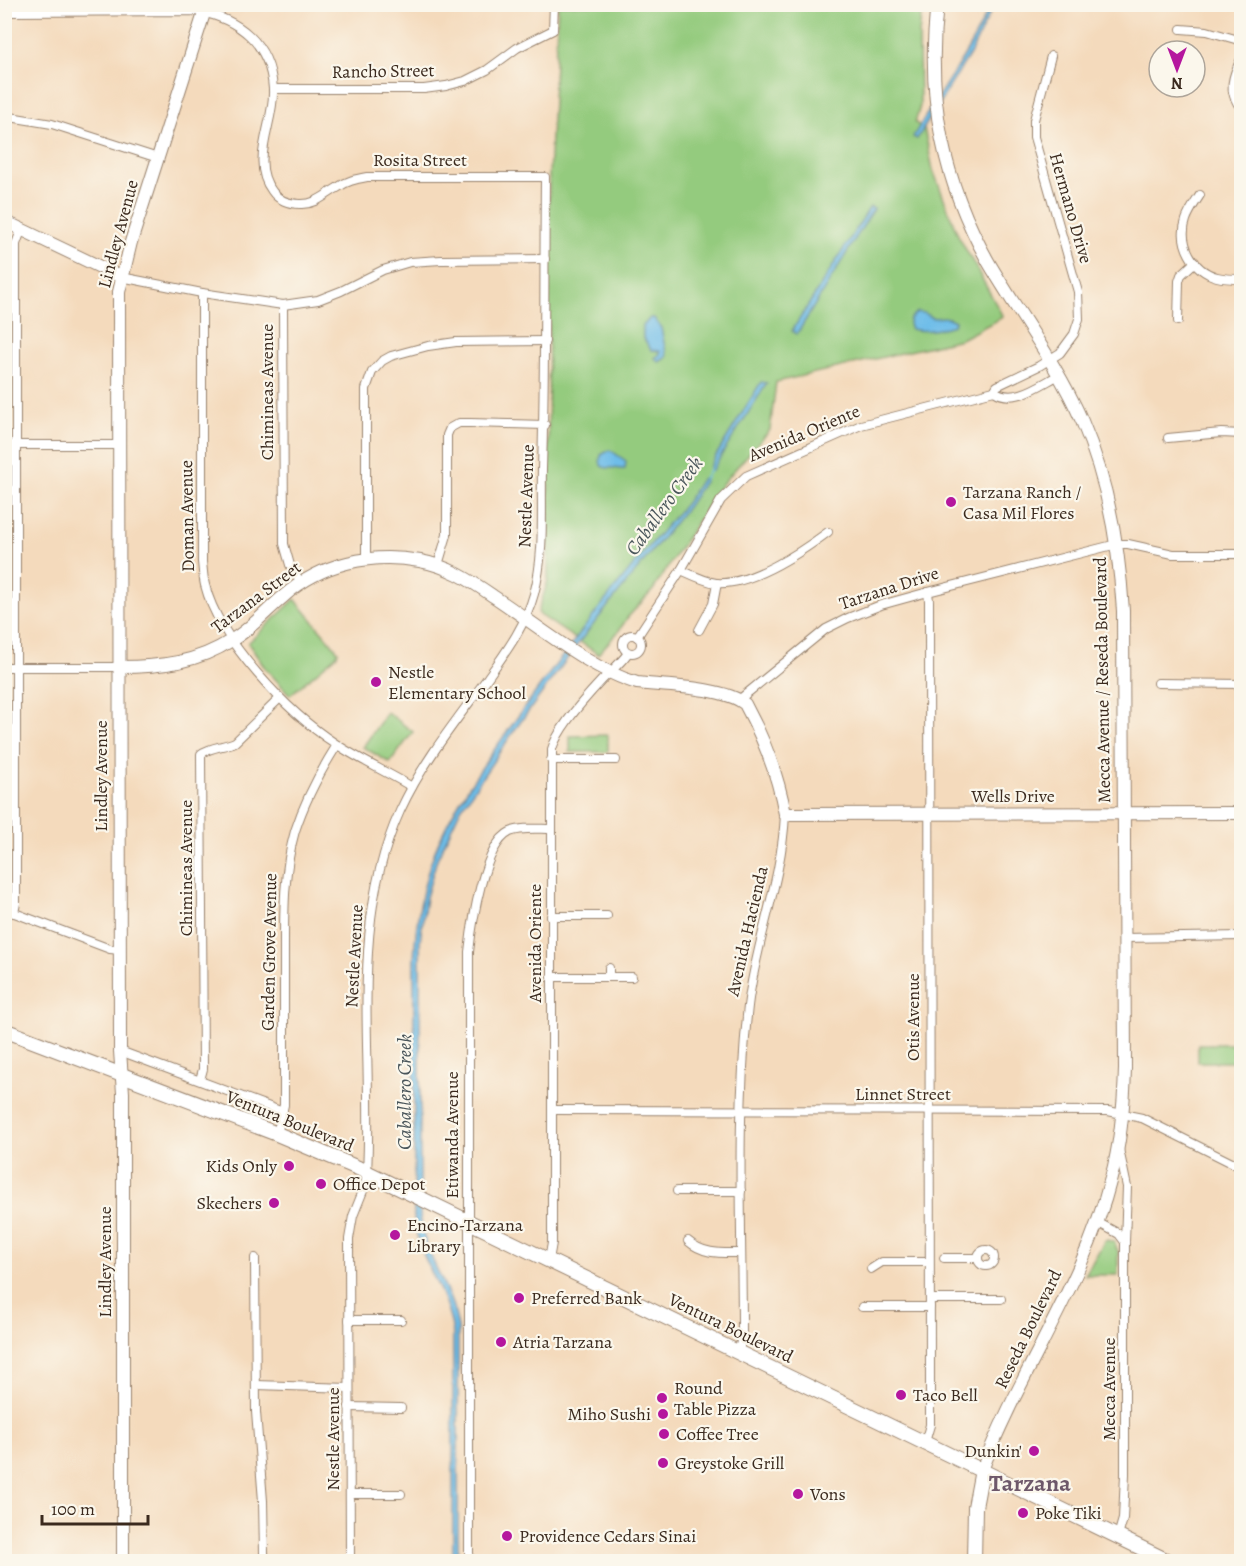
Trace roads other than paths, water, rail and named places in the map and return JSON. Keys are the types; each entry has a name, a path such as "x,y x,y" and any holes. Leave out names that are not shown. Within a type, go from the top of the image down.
{"main road":[{"name":"Ventura Boulevard","path":"4,1030 277,1134 367,1172 1170,1562"},
{"name":"Reseda Boulevard","path":"974,1562 975,1507 982,1470"}],"street":[{"name":"Rancho Street","path":"273,89 424,89 465,81 517,48 551,32 554,28 554,4"},
{"name":"Mecca Avenue / Reseda Boulevard","path":"937,4 933,57 935,104 954,186 990,264 1059,375 1082,421 1109,501 1117,544 1123,611 1125,1069 1123,1113"},
{"path":"4,12 197,10 206,8"},
{"name":"Rosita Street","path":"206,8 239,26 256,41 265,58 273,89 261,165 265,182 275,195 288,203 301,205 314,202 352,180 367,177 545,177"},
{"name":"Lindley Avenue","path":"123,1562 119,292 121,277 206,8"},
{"path":"1181,29 1208,31 1242,41"},
{"name":"Hermano Drive","path":"1050,360 1062,351 1074,334 1080,307 1078,292 1034,137 1034,120 1051,56"},
{"path":"1242,57 1233,76 1232,87 1233,96 1242,109"},
{"path":"4,116 52,123 158,158"},
{"name":"Nestle Avenue","path":"350,1562 350,1229 365,1186 367,1172 368,934 380,869 392,831 412,787 511,645 526,617 536,582 541,549 545,424 545,177"},
{"path":"1200,195 1187,217 1184,228 1187,251 1203,270 1215,276 1242,279"},
{"path":"4,221 121,277 202,293 283,305 318,300 383,270 410,262 545,259"},
{"path":"22,228 16,244 16,903 9,911 110,949 120,950"},
{"path":"1178,321 1179,281 1181,275 1195,262"},
{"name":"Doman Avenue","path":"202,293 202,562 205,584 214,609 233,640 279,699 306,723 337,745 412,787"},
{"name":"Chimineas Avenue","path":"283,305 284,544 290,565 301,583"},
{"path":"366,559 366,389 372,372 382,361 391,356 428,346 456,342 545,341"},
{"name":"Avenida Oriente","path":"994,391 996,386 1050,360"},
{"name":"Avenida Oriente","path":"637,636 681,570 721,500 746,476 861,425 994,391 998,394 1015,396 1059,375"},
{"path":"438,565 447,535 447,435 450,428 459,423 545,424"},
{"path":"1168,438 1242,434"},
{"path":"4,445 119,445"},
{"path":"681,570 717,583 734,582 750,577 799,553 828,532"},
{"name":"Tarzana Drive","path":"740,699 826,629 881,605 1117,544 1128,544 1173,554 1242,554"},
{"name":"Tarzana Street","path":"4,667 161,666 188,661 210,653 233,640 301,583 334,567 366,559 399,558 438,565 474,583 576,652 611,672"},
{"path":"699,630 710,611 717,583"},
{"name":"Otis Avenue","path":"925,1442 930,1425 928,592"},
{"name":"Avenida Oriente","path":"631,635 637,636 640,649 633,654 628,653 623,649 624,640 631,635"},
{"name":"Avenida Oriente","path":"549,1260 552,1243 552,749 558,733 611,672 620,665 628,653"},
{"path":"611,672 637,682 717,692 740,699"},
{"path":"1158,683 1242,684"},
{"name":"Chimineas Avenue","path":"200,1080 202,1069 201,754 235,742 279,699"},
{"name":"Avenida Hacienda","path":"739,1352 742,1335 743,1051 758,951 781,859 785,814 768,751 746,704 740,699"},
{"name":"Garden Grove Avenue","path":"277,1134 283,1112 285,900 288,864 304,806 337,745"},
{"path":"551,760 616,760"},
{"name":"Wells Drive","path":"785,814 1242,813"},
{"name":"Etiwanda Avenue","path":"469,1562 469,952 472,923 493,851 502,837 518,830 551,829"},
{"path":"551,916 607,916"},
{"path":"1124,938 1242,936"},
{"path":"551,977 609,972 632,977"},
{"name":"Ventura Boulevard","path":"120,1051 283,1112"},
{"name":"Linnet Street","path":"552,1110 1108,1110 1142,1118 1242,1168"},
{"name":"Reseda Boulevard","path":"982,1470 1097,1222 1112,1177 1123,1113"},
{"name":"Mecca Avenue","path":"1118,1146 1127,1187 1125,1474 1123,1518 1118,1536"},
{"path":"677,1191 741,1191"},
{"path":"1097,1222 1119,1234 1125,1242"},
{"path":"688,1241 699,1249 711,1252 741,1253"},
{"path":"255,1258 255,1412 263,1501 264,1553 268,1561"},
{"path":"945,1258 978,1258"},
{"path":"871,1269 882,1262 929,1262"},
{"path":"862,1307 1001,1299"},
{"path":"349,1320 401,1320"},
{"path":"256,1385 349,1388"},
{"path":"349,1407 401,1408"},
{"path":"350,1494 401,1494"}],"water":[{"path":"990,5 994,5 970,54 917,139 913,137 964,56"},
{"path":"870,207 874,209 797,334 792,331"},
{"path":"917,312 933,318 949,318 955,321 954,325 927,331 911,329 909,321"},
{"path":"650,318 654,318 661,328 667,357 659,362 655,358 660,351 651,350 643,337 643,326"},
{"path":"761,382 767,383 712,470 709,468 714,459"},
{"path":"610,450 626,461 625,469 601,466 601,455"},
{"path":"702,478 705,480 688,506 580,641 511,735 460,810 437,859 426,897 420,941 420,1213 426,1244 450,1300 458,1329 458,1561 453,1561 453,1333 445,1302 416,1232 414,1216 414,960 422,897 429,867 441,837 476,776 537,690 642,555 686,503"}],"waterway":[{"name":"Caballero Creek","path":"704,479 712,466"}],"place":[{"name":"Tarzana Ranch / Casa Mil Flores","path":"951,502"},
{"name":"Nestle Elementary School","path":"376,682"},
{"name":"Kids Only","path":"289,1166"},
{"name":"Office Depot","path":"321,1184"},
{"name":"Skechers","path":"274,1203"},
{"name":"Encino-Tarzana Library","path":"395,1235"},
{"name":"Preferred Bank","path":"519,1298"},
{"name":"Atria Tarzana","path":"501,1342"},
{"name":"Taco Bell","path":"901,1395"},
{"name":"Round Table Pizza","path":"662,1398"},
{"name":"Miho Sushi","path":"663,1414"},
{"name":"Coffee Tree","path":"664,1434"},
{"name":"Dunkin'","path":"1034,1451"},
{"name":"Greystoke Grill","path":"663,1463"},
{"name":"Vons","path":"798,1494"},
{"name":"Poke Tiki","path":"1023,1513"},
{"name":"Providence Cedars Sinai","path":"507,1536"}],"district":[{"name":"Tarzana","path":"1030,1483"}]}
